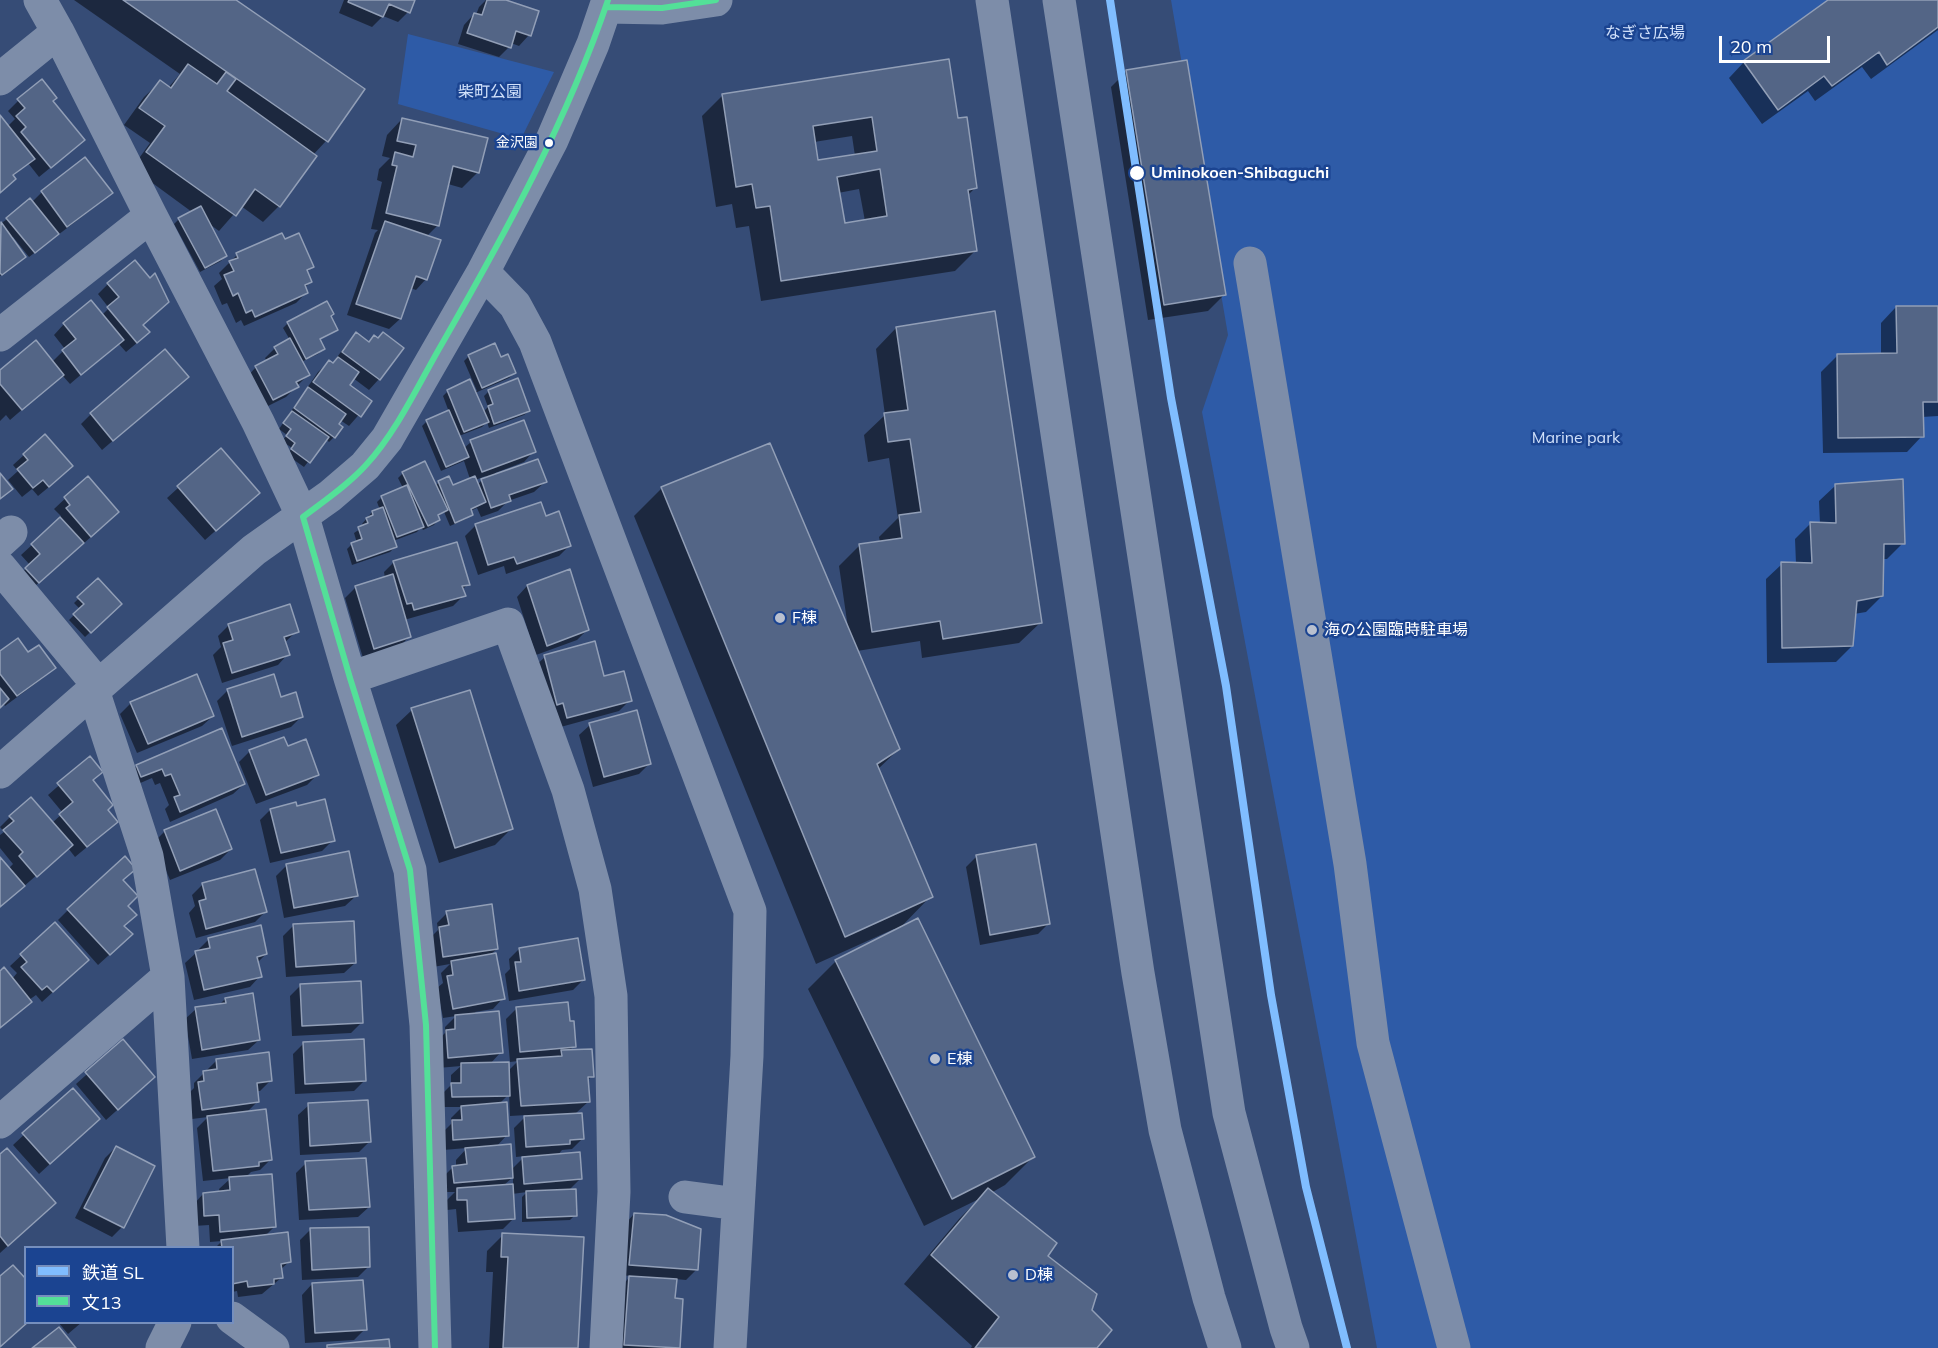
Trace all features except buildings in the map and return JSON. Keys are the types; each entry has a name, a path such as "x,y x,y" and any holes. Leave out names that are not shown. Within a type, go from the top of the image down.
{"street":[{"path":"40,0 258,422 303,516 350,678 410,870 426,1025 435,1348"},
{"path":"0,772 254,550 330,496 365,466 387,439 483,272 552,140 589,55 607,4 662,8 716,0"},
{"path":"992,0 1138,973 1166,1130 1209,1298 1225,1348"},
{"path":"1059,0 1229,1113 1293,1348"},
{"path":"0,79 58,32"},
{"path":"0,335 151,216"},
{"path":"1250,263 1350,864 1373,1043 1454,1348"},
{"path":"483,272 515,304 535,342 750,911 747,1056 730,1348"},
{"path":"0,567 96,688 147,856 168,977 183,1246"},
{"path":"350,678 508,624 568,790 595,889 611,996 614,1192 606,1348"},
{"path":"0,1122 168,977"},
{"path":"685,1197 738,1204"},
{"path":"234,1319 273,1348"},
{"path":"162,1348 174,1324"}],"green space":[{"name":"Marine park","path":"1171,0 1938,0 1938,1348 1377,1348 1202,412 1228,335"},
{"name":"柴町公園","path":"408,34 554,72 521,139 398,104"}],"rail line":[{"name":"SL","path":"1110,0 1171,398 1226,686 1271,995 1306,1187 1347,1348"}],"transit line":[{"name":"文13","path":"435,1348 426,1025 410,870 303,517 344,486 366,465 408,406 534,175 574,89 608,0"},
{"name":"文13","path":"606,7 662,8 716,0"}],"place":[{"name":"金沢園","path":"549,143"},
{"name":"Uminokoen-Shibaguchi","path":"1137,173"},
{"name":"F棟","path":"780,618"},
{"name":"海の公園臨時駐車場","path":"1312,630"},
{"name":"E棟","path":"935,1059"},
{"name":"D棟","path":"1013,1275"}],"park label":[{"name":"なぎさ広場","path":"1645,33"}]}
